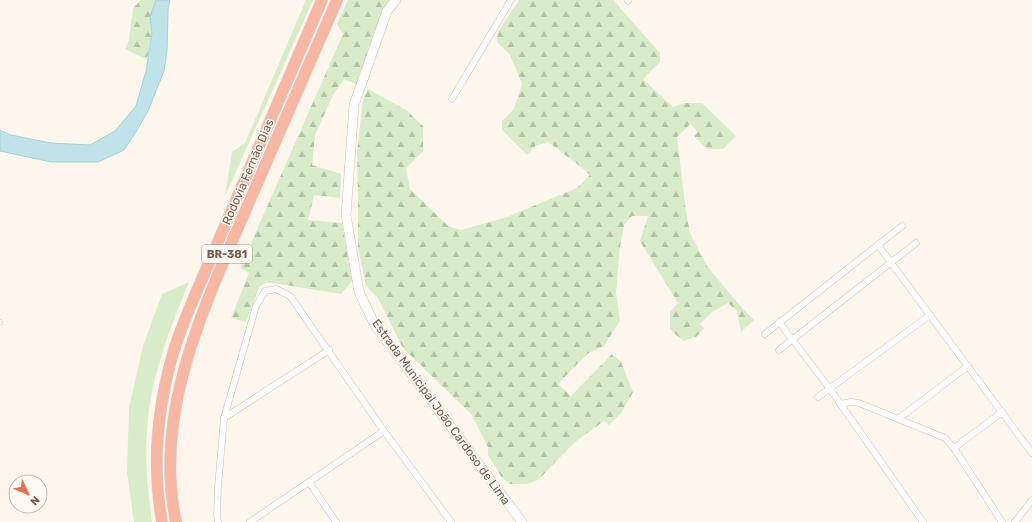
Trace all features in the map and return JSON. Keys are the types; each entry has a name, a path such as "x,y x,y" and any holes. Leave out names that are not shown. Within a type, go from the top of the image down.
{"highway":[{"name":"Rodovia Fernão Dias","path":"162,522 157,475 157,446 164,388 172,356 183,324 199,286 322,0"},
{"name":"Rodovia Fernão Dias","path":"176,522 171,487 172,427 180,381 188,352 212,288 337,0"}],"street":[{"name":"Estrada Municipal João Cardoso de Lima","path":"396,0 387,11 354,105 346,215 359,292 375,324 522,522"},
{"path":"452,99 511,0"},
{"path":"764,334 902,226"},
{"path":"779,350 916,243"},
{"path":"878,245 1032,452"},
{"path":"218,522 218,487 224,418 256,306 265,291 276,289 290,296 451,522"},
{"path":"818,397 830,390 930,315"},
{"path":"778,322 830,390 923,522"},
{"path":"224,418 329,350"},
{"path":"898,419 968,366"},
{"path":"840,404 851,402 859,403 944,438 954,448 1002,522"},
{"path":"954,448 1002,412"},
{"path":"250,522 384,430"},
{"path":"308,482 336,522"},
{"path":"1015,522 1032,500"}],"green space":[{"path":"141,0 156,0 150,17 152,32 147,60 125,49 129,40 133,8"},
{"path":"306,0 313,0 225,196 232,152 245,143"},
{"path":"348,0 392,0 358,85 344,79 333,95 315,135 312,165 341,174 340,198 314,195 308,220 342,223 352,281 341,294 267,282 259,287 246,322 231,318 249,273 240,268 343,34 337,24"},
{"path":"519,0 613,0 660,53 660,62 643,79 673,107 685,103 702,103 736,136 723,149 707,149 694,136 698,132 690,124 677,137 690,233 707,266 741,307 754,320 741,332 737,311 728,303 712,312 700,324 704,328 696,337 683,341 670,329 670,312 678,303 640,241 648,216 632,216 624,225 620,246 616,292 620,321 604,346 587,354 558,384 571,396 612,354 621,362 633,392 621,413 609,425 604,421 575,442 538,480 526,484 509,484 501,476 488,455 488,447 471,414 403,348 378,298 366,286 358,248 357,152 363,100 368,89 406,110 423,126 423,151 406,168 410,189 448,226 461,230 507,217 577,188 590,175 581,167 548,142 535,146 527,155 502,130 502,121 514,109 522,84 510,55 497,42 498,32"},
{"path":"189,282 163,350 155,378 149,408 146,457 152,522 134,522 127,472 129,408 143,346 162,294"}],"water":[{"path":"156,0 170,0 168,10 167,51 164,71 148,111 124,150 98,162 51,162 0,151 0,130 11,135 51,143 90,145 115,131 136,106 146,71 152,33 150,17"}]}
